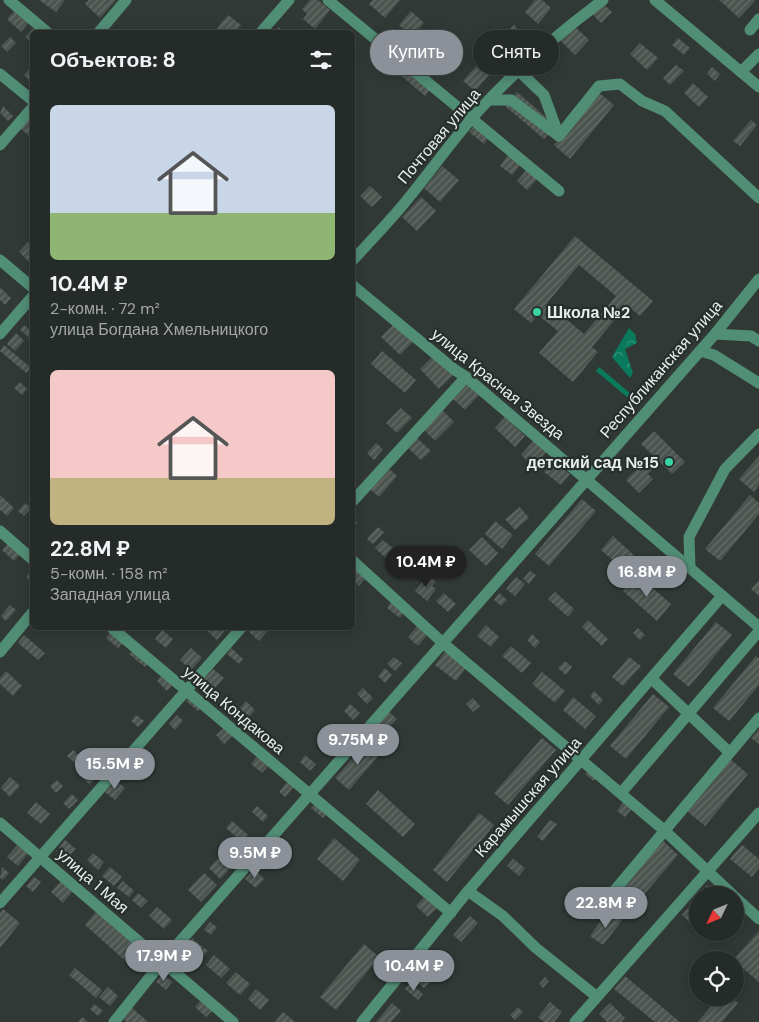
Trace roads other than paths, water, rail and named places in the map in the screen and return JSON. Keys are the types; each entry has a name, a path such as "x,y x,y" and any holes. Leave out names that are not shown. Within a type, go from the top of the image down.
{"street":[{"path":"9,0 45,30"},
{"path":"101,30 126,0"},
{"path":"263,30 290,0"},
{"path":"328,0 559,190"},
{"name":"Почтовая улица","path":"559,34 603,0"},
{"path":"655,0 759,87"},
{"path":"750,30 759,19"},
{"path":"741,72 759,54"},
{"path":"0,74 30,98"},
{"name":"Почтовая улица","path":"355,258 396,214 473,118 513,75"},
{"path":"523,75 544,95 559,136"},
{"path":"559,136 600,86 620,84 642,101 665,111 759,198"},
{"path":"490,100 511,100 559,136"},
{"path":"0,146 30,110"},
{"path":"0,260 30,285"},
{"name":"Республиканская улица","path":"114,1022 162,962 715,334 759,279"},
{"name":"улица Красная Звезда","path":"355,287 466,377 587,479 759,629"},
{"path":"0,334 30,299"},
{"path":"715,334 751,336 759,341"},
{"path":"700,351 714,355 759,383"},
{"path":"355,499 466,377"},
{"path":"690,568 689,537 725,469 759,434"},
{"path":"0,531 30,557"},
{"path":"355,563 443,642 621,793 723,886"},
{"name":"Карамышская улица","path":"362,1022 468,891 722,596"},
{"path":"0,652 30,615"},
{"path":"621,793 759,629"},
{"name":"улица Кондакова","path":"114,630 452,913"},
{"path":"0,903 39,856 239,630"},
{"path":"652,679 729,752"},
{"path":"599,909 759,718"},
{"path":"575,1022 759,813"},
{"name":"улица 1 Мая","path":"0,823 234,1022"},
{"path":"468,891 503,916 536,948 596,996"},
{"path":"744,905 759,919"}],"place":[{"name":"Школа №2","path":"537,312"},
{"name":"детский сад №15","path":"669,462"}]}
